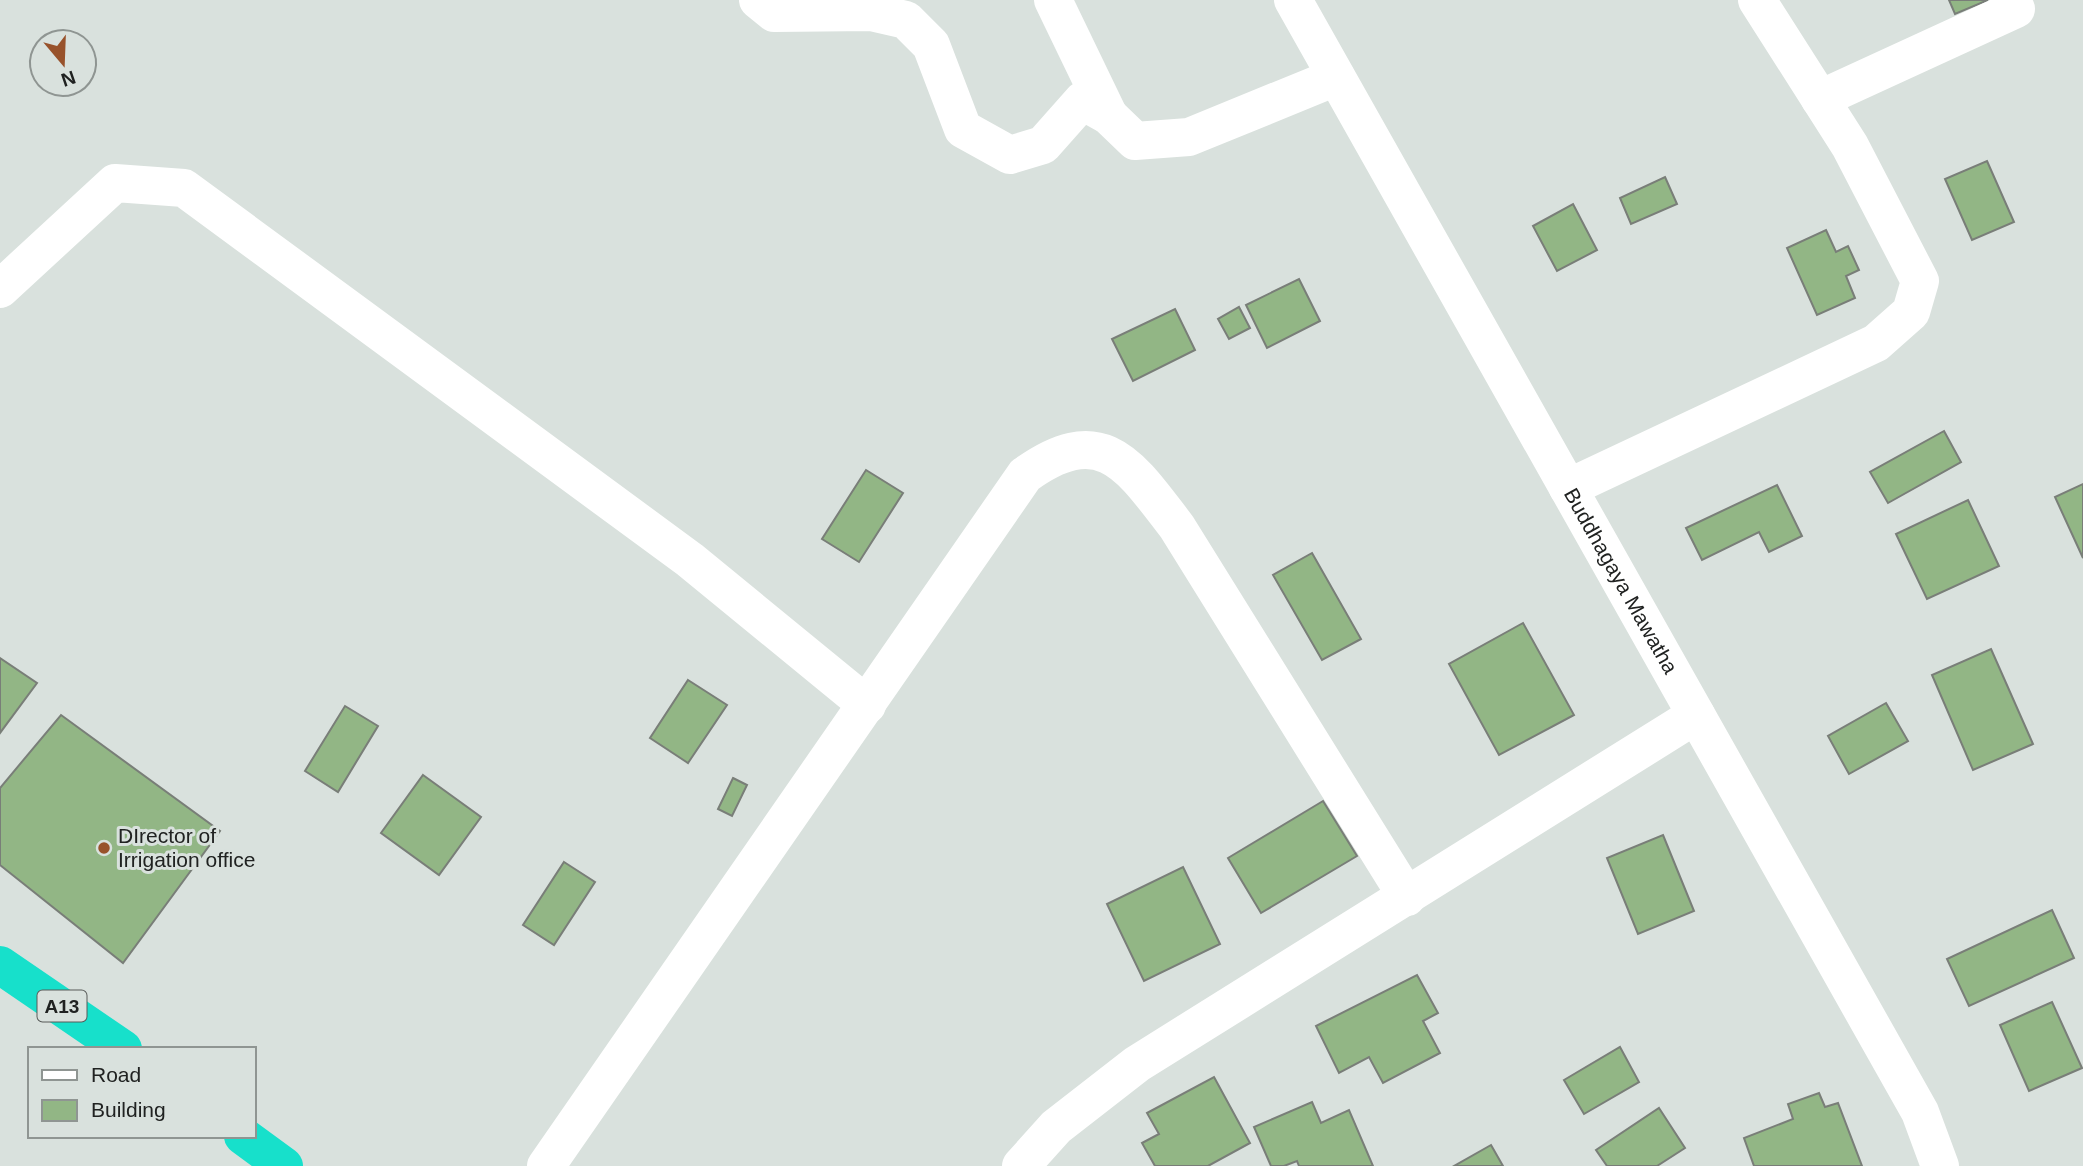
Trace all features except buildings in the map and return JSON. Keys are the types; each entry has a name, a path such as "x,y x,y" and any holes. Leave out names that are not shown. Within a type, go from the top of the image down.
{"highway":[{"name":"A13","path":"0,965 120,1047"},
{"path":"246,1138 284,1166"}],"street":[{"path":"758,0 774,13 871,12 906,20 931,45 963,129 1010,155 1043,145 1082,101 1109,116 1135,141 1189,137 1336,77"},
{"path":"1053,0 1109,116"},
{"name":"Buddhagaya Mawatha","path":"1293,0 1920,1112 1940,1166"},
{"path":"1568,488 1876,344 1911,312 1920,281 1850,146 1757,0"},
{"path":"1820,99 2016,9"},
{"path":"0,289 115,183 184,188 690,560 867,705"},
{"path":"546,1166 1025,475 1046,459 1069,450 1096,450 1116,457 1141,480 1177,527 1407,897"},
{"path":"1021,1166 1056,1127 1138,1064 1696,715"}],"place":[{"name":"DIrector of Irrigation office","path":"104,848"}]}
